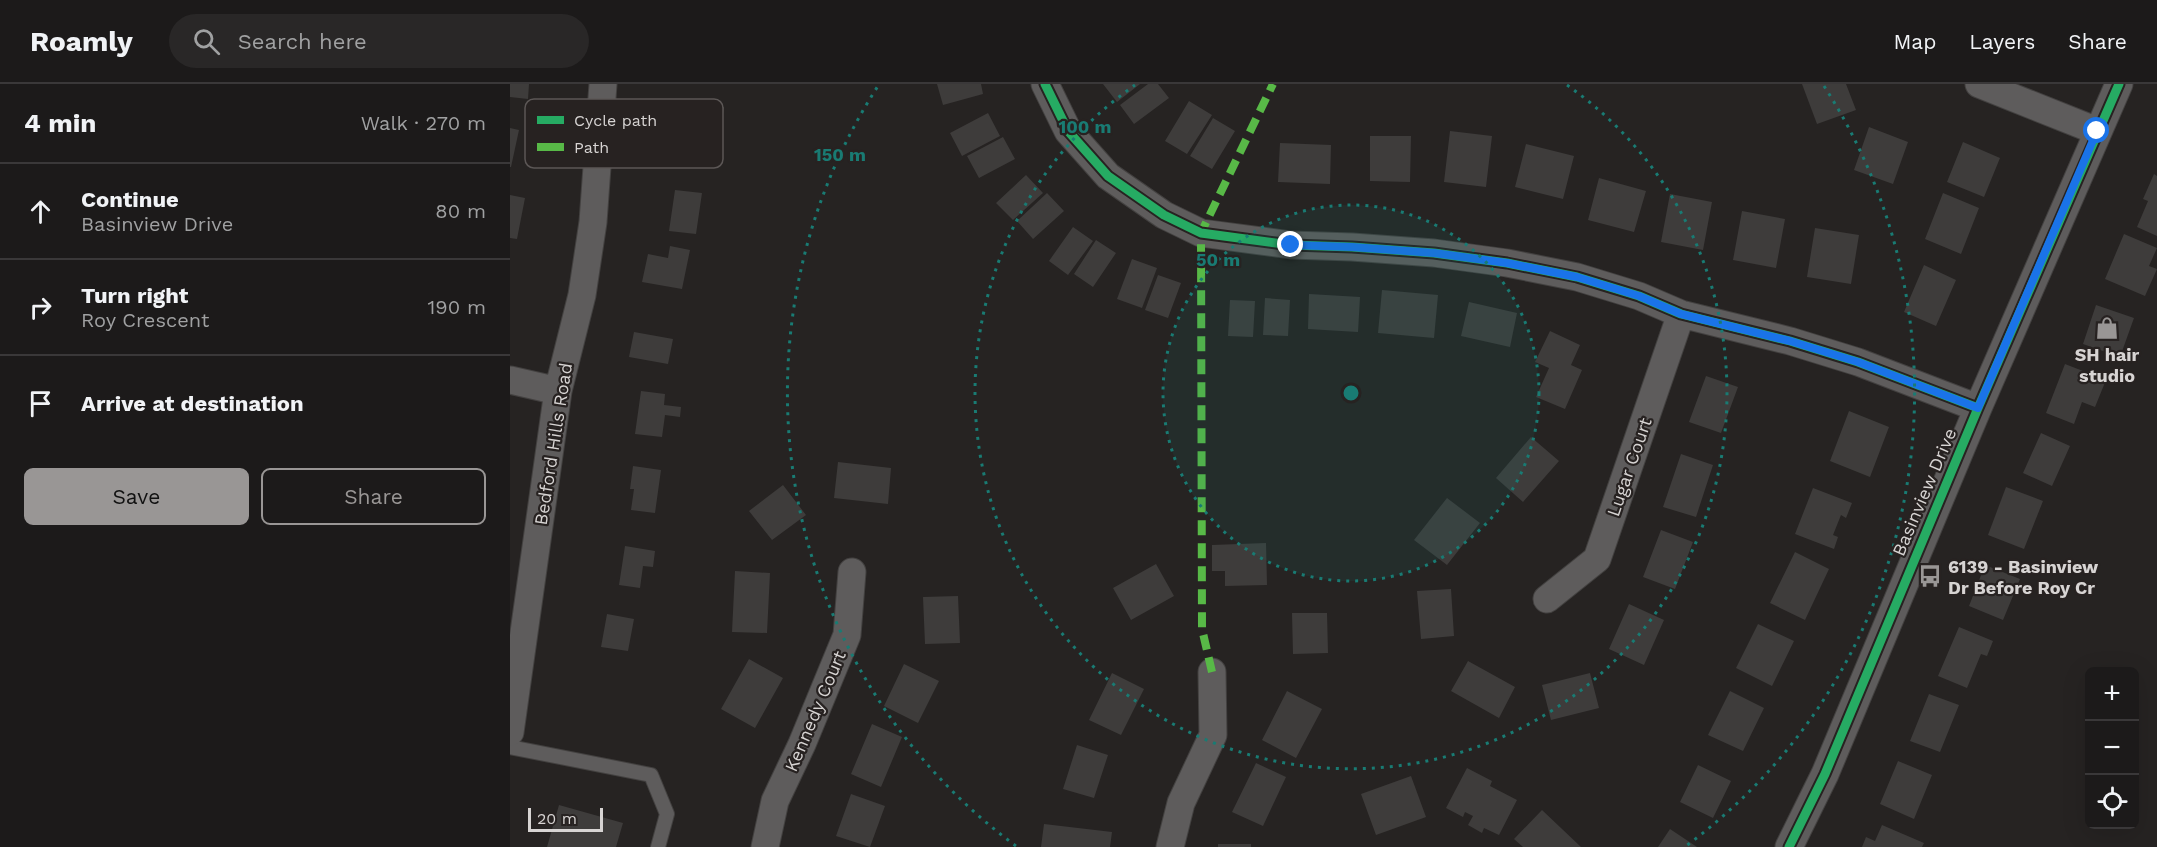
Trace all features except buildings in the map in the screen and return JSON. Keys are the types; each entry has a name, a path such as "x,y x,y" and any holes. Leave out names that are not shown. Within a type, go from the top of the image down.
{"street":[{"name":"Bedford Hills Road","path":"602,99 603,84"},
{"path":"1045,84 1068,131 1108,176 1164,215 1201,233 1291,245 1434,253 1507,263 1577,277 1639,296 1681,314 1790,341 1858,362 1978,408"},
{"path":"1979,84 2097,131"},
{"name":"Basinview Drive","path":"1789,847 1825,774 1978,408 2119,84"},
{"name":"Bedford Hills Road","path":"510,732 558,391 582,295 593,222 597,168"},
{"name":"Lugar Court","path":"1548,599 1597,559 1681,314"},
{"path":"510,380 558,391"},
{"name":"Kennedy Court","path":"765,847 774,801 802,744 847,635 852,572"},
{"path":"1170,847 1181,804 1213,735 1212,672"}],"lane":[{"path":"510,747 651,776 667,814 658,847"}],"marked path":[{"path":"1212,672 1202,629 1201,233 1273,84"}],"cycle path":[{"path":"1045,84 1068,131 1108,176 1164,215 1201,233 1291,245 1434,253 1507,263 1577,277 1639,296 1681,314 1790,341 1858,362 1978,408"},
{"path":"1789,847 1825,774 1978,408 2119,84"}],"place":[{"name":"SH hair studio","path":"2107,328"},
{"name":"6139 - Basinview Dr Before Roy Cr","path":"1930,576"}],"route":[{"path":"1291,245 1434,253 1507,263 1577,277 1639,296 1681,314 1790,341 1858,362 1978,408 2097,131"}]}
